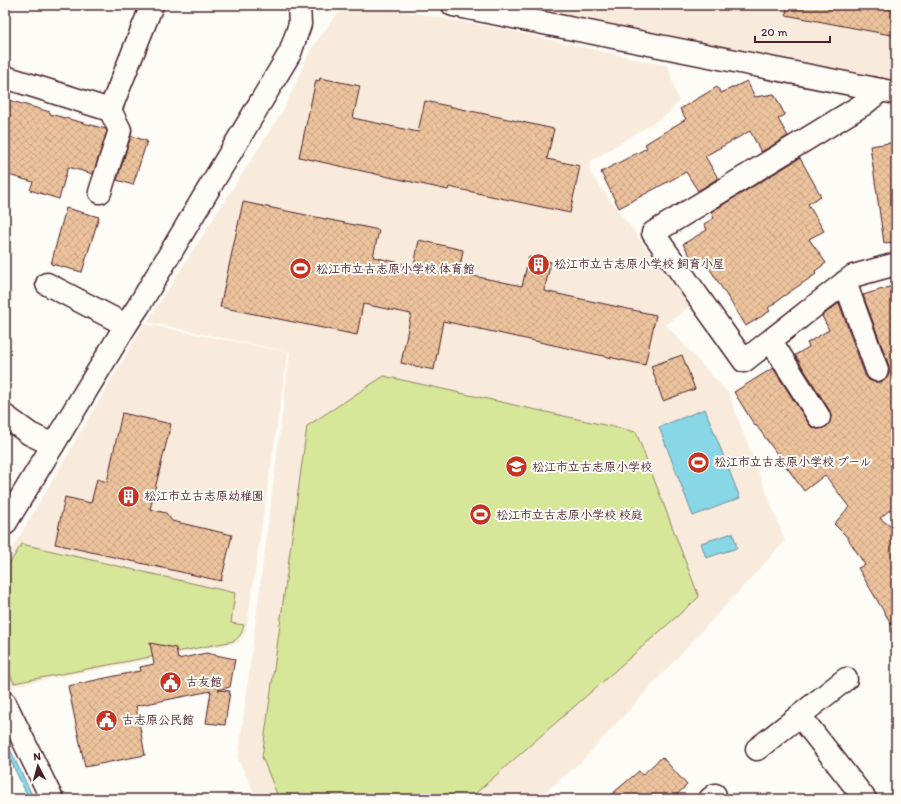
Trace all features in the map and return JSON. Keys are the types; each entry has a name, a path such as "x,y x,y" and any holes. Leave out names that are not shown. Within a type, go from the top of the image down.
{"street":[{"path":"110,110 152,5"},
{"path":"5,524 138,307 290,53 300,24 299,5"},
{"path":"453,5 889,92"},
{"path":"5,77 110,110 120,130 100,192"},
{"path":"889,92 864,104 653,233 744,361 853,276 896,264"},
{"path":"845,282 877,370"},
{"path":"47,284 126,325"},
{"path":"771,341 819,417"},
{"path":"5,416 30,434 53,445"},
{"path":"757,749 846,679"},
{"path":"5,703 52,799"},
{"path":"800,716 866,799"}],"shaded area":[{"name":"松江市立古志原小学校","path":"360,5 370,5 497,28 668,66 679,102 666,115 591,161 589,172 690,306 666,325 728,393 785,541 582,761 537,799 257,799 238,759 290,352 147,322 285,107 311,49 337,14"},
{"path":"509,5 896,5 896,83 604,25"},
{"path":"144,324 288,352 246,631 237,643 13,686 5,669 5,561"}],"green space":[{"name":"松江市立古志原小学校 校庭","path":"384,376 636,432 699,597 469,799 279,799 262,757 307,426"},
{"path":"22,544 235,593 231,623 244,625 242,632 234,641 14,683 5,664 5,570"}],"water":[{"name":"松江市立古志原小学校 プール","path":"705,409 740,498 693,516 659,427"},
{"path":"733,533 737,548 706,558 701,543"},
{"path":"5,739 34,799 29,799 5,749"}],"building":[{"path":"787,5 872,5 896,10 896,36 786,15"},
{"path":"320,78 360,86 353,118 418,132 425,101 554,129 547,159 580,166 570,213 449,187 448,190 299,157 316,80 319,81"},
{"path":"747,81 755,97 774,94 785,115 778,119 788,136 761,152 750,131 705,156 718,178 698,191 686,172 619,208 601,172 647,148 645,144 686,119 680,109 717,87 721,93"},
{"path":"5,99 50,112 50,114 106,129 107,131 93,174 68,167 59,199 30,190 33,182 5,174"},
{"path":"131,136 147,141 133,185 117,180"},
{"path":"896,142 896,242 884,243 870,146"},
{"path":"800,158 821,196 808,204 824,231 809,239 826,263 815,271 816,274 768,308 770,311 746,326 703,258 695,264 683,244 707,230 704,224 714,218 711,212"},
{"path":"243,202 379,230 373,257 414,266 419,240 463,250 459,273 522,286 529,257 551,262 544,291 656,315 645,365 443,321 434,370 401,363 411,314 363,304 357,335 220,307"},
{"path":"66,208 99,217 82,272 51,264"},
{"path":"896,285 896,505 880,518 891,527 896,535 896,632 858,568 865,565 847,537 834,524 849,507 825,475 804,491 756,425 755,426 734,392 773,368 809,424 813,428 819,429 826,427 830,422 830,411 795,355 809,347 807,343 829,330 822,316 839,303 865,375 869,380 874,382 882,382 887,378 889,366 863,295"},
{"path":"682,355 695,389 663,401 651,366"},
{"name":"松江市立古志原幼稚園","path":"122,413 171,424 150,509 166,513 172,521 232,535 221,581 55,544 65,497 91,503 97,479 107,482"},
{"path":"150,643 176,648 178,659 206,653 235,659 230,687 218,690 230,691 225,725 206,723 211,691 136,706 145,755 85,767 68,686 141,671 140,667 154,664"},
{"path":"662,757 687,785 672,799 606,799 639,771 642,775"}],"place":[{"name":"松江市立古志原小学校 飼育小屋","path":"539,264"},
{"name":"松江市立古志原小学校 体育館","path":"300,269"},
{"name":"松江市立古志原小学校 プール","path":"699,462"},
{"name":"松江市立古志原小学校","path":"516,467"},
{"name":"松江市立古志原幼稚園","path":"128,496"},
{"name":"松江市立古志原小学校 校庭","path":"481,515"},
{"name":"古友館","path":"171,682"},
{"name":"古志原公民館","path":"107,720"}]}
